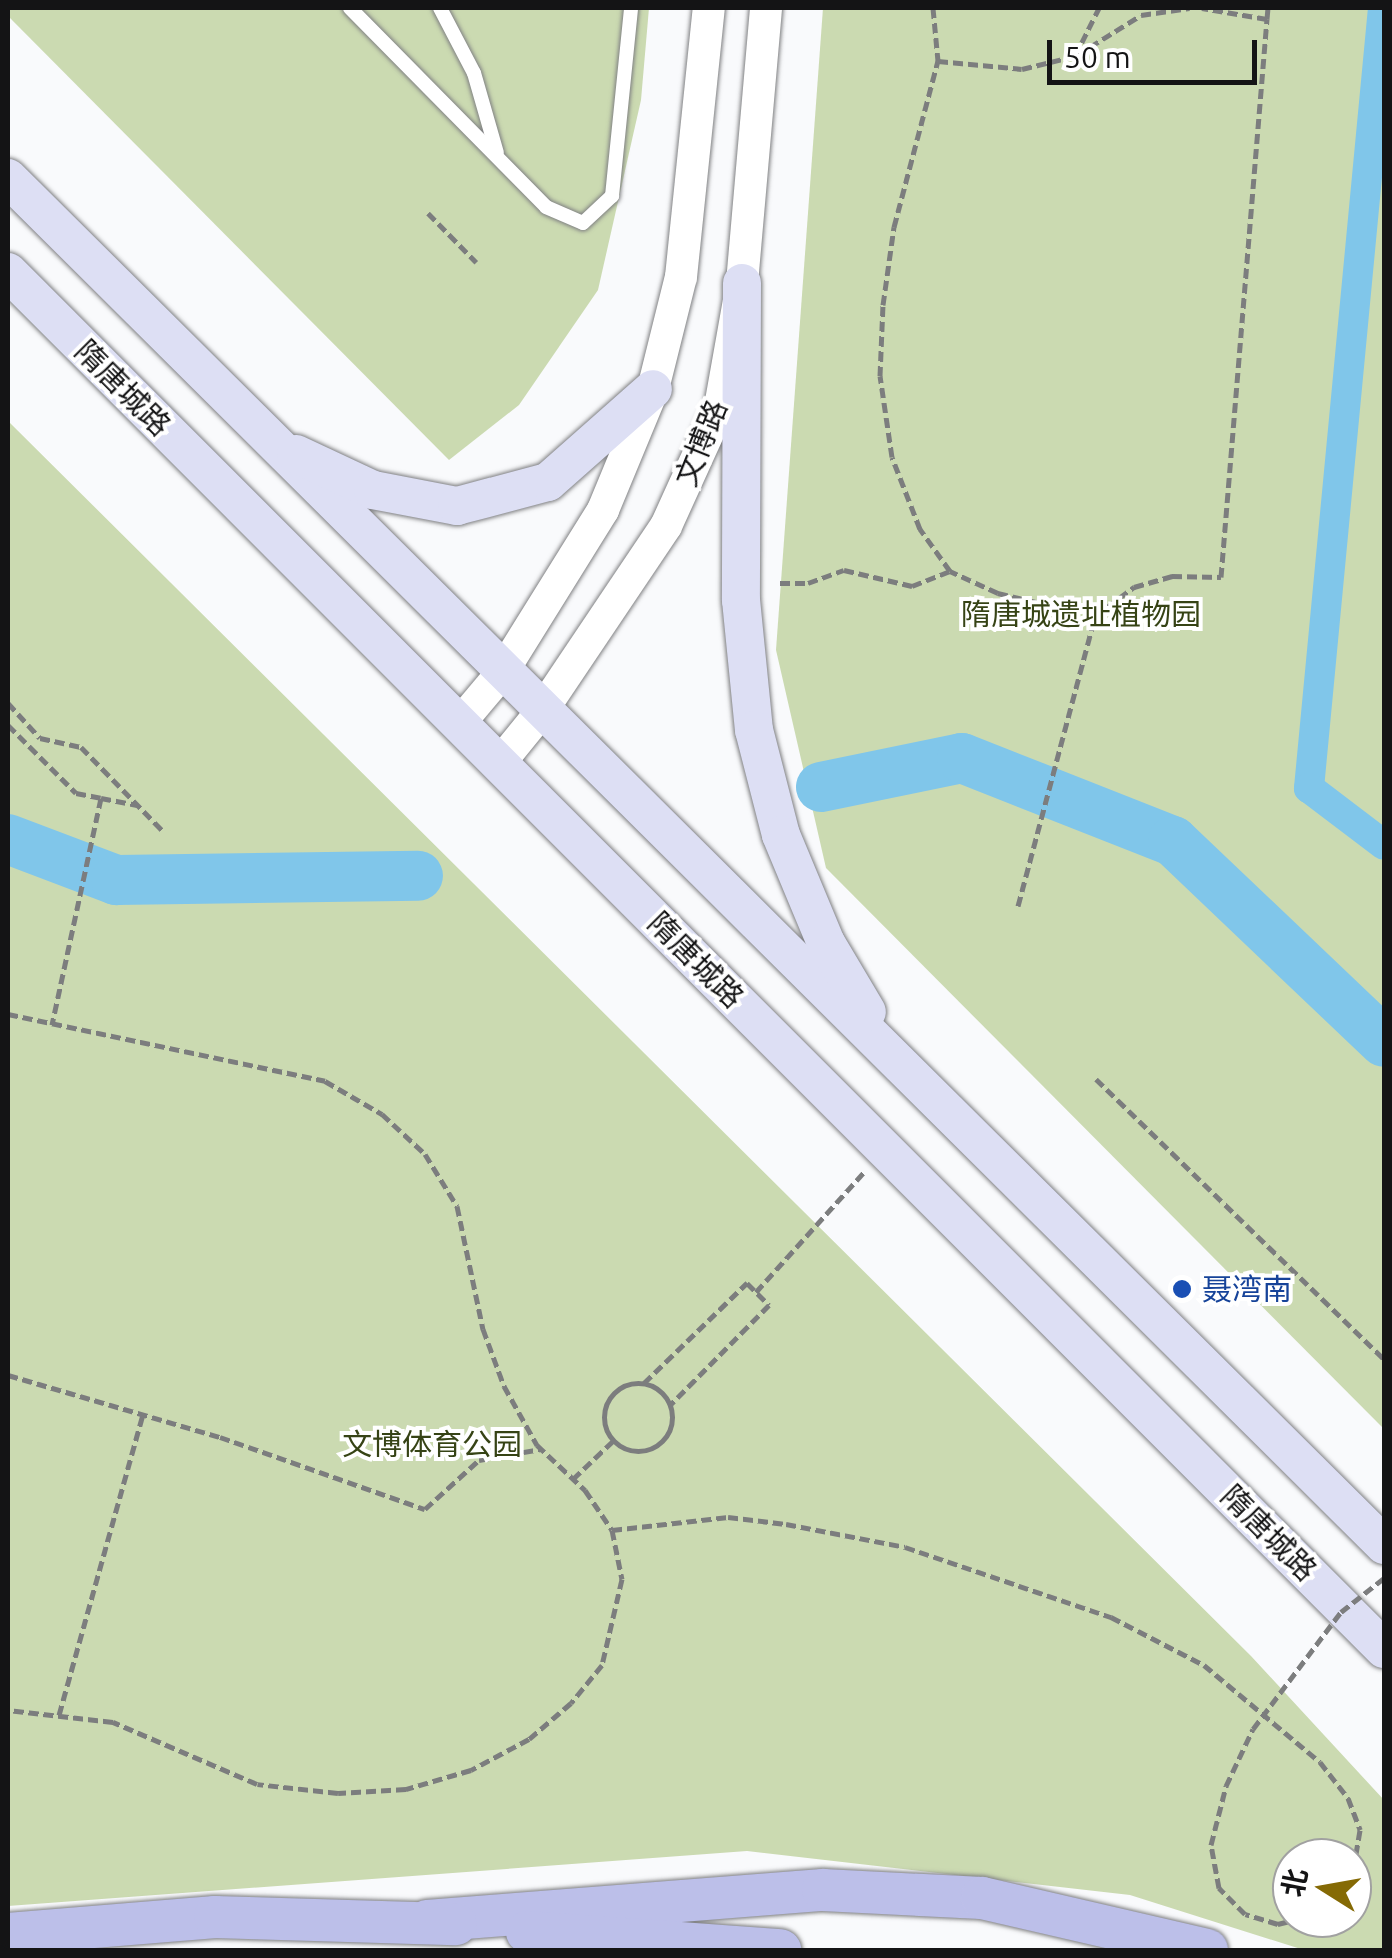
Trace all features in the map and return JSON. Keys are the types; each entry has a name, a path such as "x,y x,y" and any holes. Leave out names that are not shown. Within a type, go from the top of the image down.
{"main road":[{"path":"8,178 502,674 891,1052 1384,1546"},
{"name":"隋唐城路","path":"8,272 1384,1649"},
{"path":"742,282 740,564 754,730 781,835 826,942 891,1052"},
{"path":"271,442 373,490 458,506 548,482 653,389"},
{"path":"427,1920 823,1890 982,1898 1207,1950"},
{"path":"8,1934 215,1918 427,1920 780,1950"}],"street":[{"path":"458,725 502,674 603,510 653,389 681,277 709,8"},
{"name":"文博路","path":"498,765 542,712 666,526 720,407 742,282 766,8"}],"lane":[{"path":"350,8 499,159 567,220 583,224 598,216 612,196 620,150 631,8"},
{"path":"440,8 474,73 499,159"}],"path":[{"path":"933,8 938,61 894,227 880,376 892,457 920,528 950,570 998,593 1096,616"},
{"path":"1075,56 1099,8"},
{"path":"938,61 1022,69 1075,56 1141,15 1189,8"},
{"path":"1202,8 1266,19"},
{"path":"1018,906 1096,616 1134,588 1172,576 1221,577 1268,8"},
{"path":"428,214 476,262"},
{"path":"780,583 808,583 844,570 912,586 950,570"},
{"path":"8,703 40,738 81,748 164,832"},
{"path":"8,725 76,793 137,805"},
{"path":"52,1025 101,798"},
{"path":"8,1014 325,1081 382,1114 425,1154 457,1206 483,1329 504,1386 541,1448 574,1479 612,1530 622,1578 602,1665 529,1739 471,1770 406,1789 338,1792 256,1784 112,1722 8,1710"},
{"path":"1096,1078 1384,1359"},
{"path":"756,1292 886,1148"},
{"path":"644,1382 747,1283 769,1305 669,1406"},
{"path":"8,1375 143,1414 425,1509 479,1460 541,1448"},
{"path":"634,1381 664,1392 669,1406 674,1422 657,1449 625,1452 603,1429 607,1398 634,1381"},
{"path":"59,1715 143,1414"},
{"path":"574,1479 614,1440"},
{"path":"612,1530 728,1517 905,1547 1142,1632 1204,1665 1275,1722 1348,1798 1360,1830 1359,1838"},
{"path":"1272,1922 1245,1914 1219,1888 1215,1830 1226,1786 1253,1729 1295,1666 1341,1612 1384,1578"}],"green space":[{"path":"8,8 649,8 641,100 598,290 519,405 449,460 8,16"},
{"name":"隋唐城遗址植物园","path":"823,8 1384,8 1384,1429 826,868 776,650"},
{"name":"文博体育公园","path":"8,421 1251,1656 1384,1800 1384,1950 1304,1950 1130,1895 747,1851 8,1906"}],"waterway":[{"path":"1383,8 1309,788 1384,845"},
{"path":"821,787 962,758 1173,841 1384,1042"},
{"path":"8,839 116,880 418,876"}],"place":[{"name":"聂湾南","path":"1182,1289"}]}
